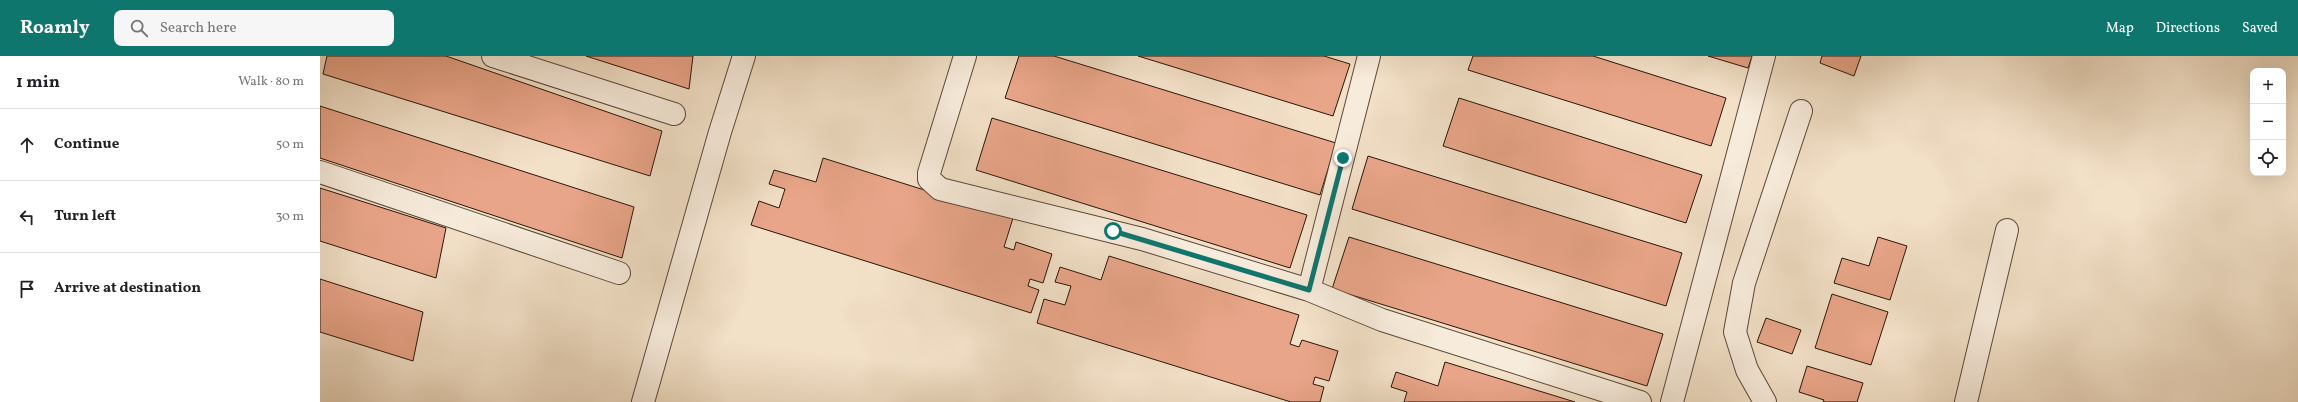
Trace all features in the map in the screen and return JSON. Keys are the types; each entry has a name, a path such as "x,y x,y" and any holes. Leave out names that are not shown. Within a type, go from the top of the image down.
{"street":[{"path":"493,56 674,114"},
{"path":"643,402 720,132 744,56"},
{"path":"965,56 929,173 929,179 940,189 1142,239 1309,290 1382,320 1640,402"},
{"path":"1309,290 1369,56"},
{"path":"1672,402 1764,56"},
{"path":"1765,402 1747,370 1735,332 1744,283 1801,111"},
{"path":"320,172 619,273"},
{"path":"1966,402 2007,230"}],"building":[{"path":"327,56 446,56 662,131 650,176 323,74"},
{"path":"586,56 693,56 689,89"},
{"path":"1019,56 1054,56 1336,143 1320,195 1005,98"},
{"path":"1138,56 1324,56 1350,64 1333,116"},
{"path":"1473,56 1593,56 1726,98 1711,146 1468,70"},
{"path":"1708,56 1752,56 1748,68"},
{"path":"1822,56 1861,56 1854,76 1820,63"},
{"path":"1459,98 1702,175 1686,223 1443,146"},
{"path":"320,106 634,207 622,258 320,158"},
{"path":"992,118 1307,215 1290,268 976,170"},
{"path":"1368,156 1682,253 1666,306 1352,209"},
{"path":"823,158 1013,218 1004,247 1014,250 1016,242 1052,254 1043,283 1030,279 1028,286 1039,290 1031,313 751,225 759,201 779,208 785,189 769,184 774,170 816,182"},
{"path":"320,188 446,228 436,278 320,241"},
{"path":"1349,237 1663,334 1647,386 1332,289"},
{"path":"1878,237 1907,246 1890,300 1834,283 1842,258 1869,266"},
{"path":"1109,256 1299,315 1290,344 1299,347 1302,340 1338,351 1329,381 1315,377 1313,384 1324,387 1320,402 1291,402 1037,323 1044,299 1065,305 1071,286 1055,282 1060,267 1101,280"},
{"path":"320,279 423,312 413,361 320,332"},
{"path":"1832,294 1888,312 1871,365 1815,348"},
{"path":"1766,318 1801,330 1792,354 1757,342"},
{"path":"1445,362 1575,402 1404,402 1407,392 1391,387 1396,372 1438,386"},
{"path":"1807,366 1863,383 1857,402 1823,402 1824,400 1799,392"}],"route":[{"path":"1113,231 1309,290 1343,158"}]}
